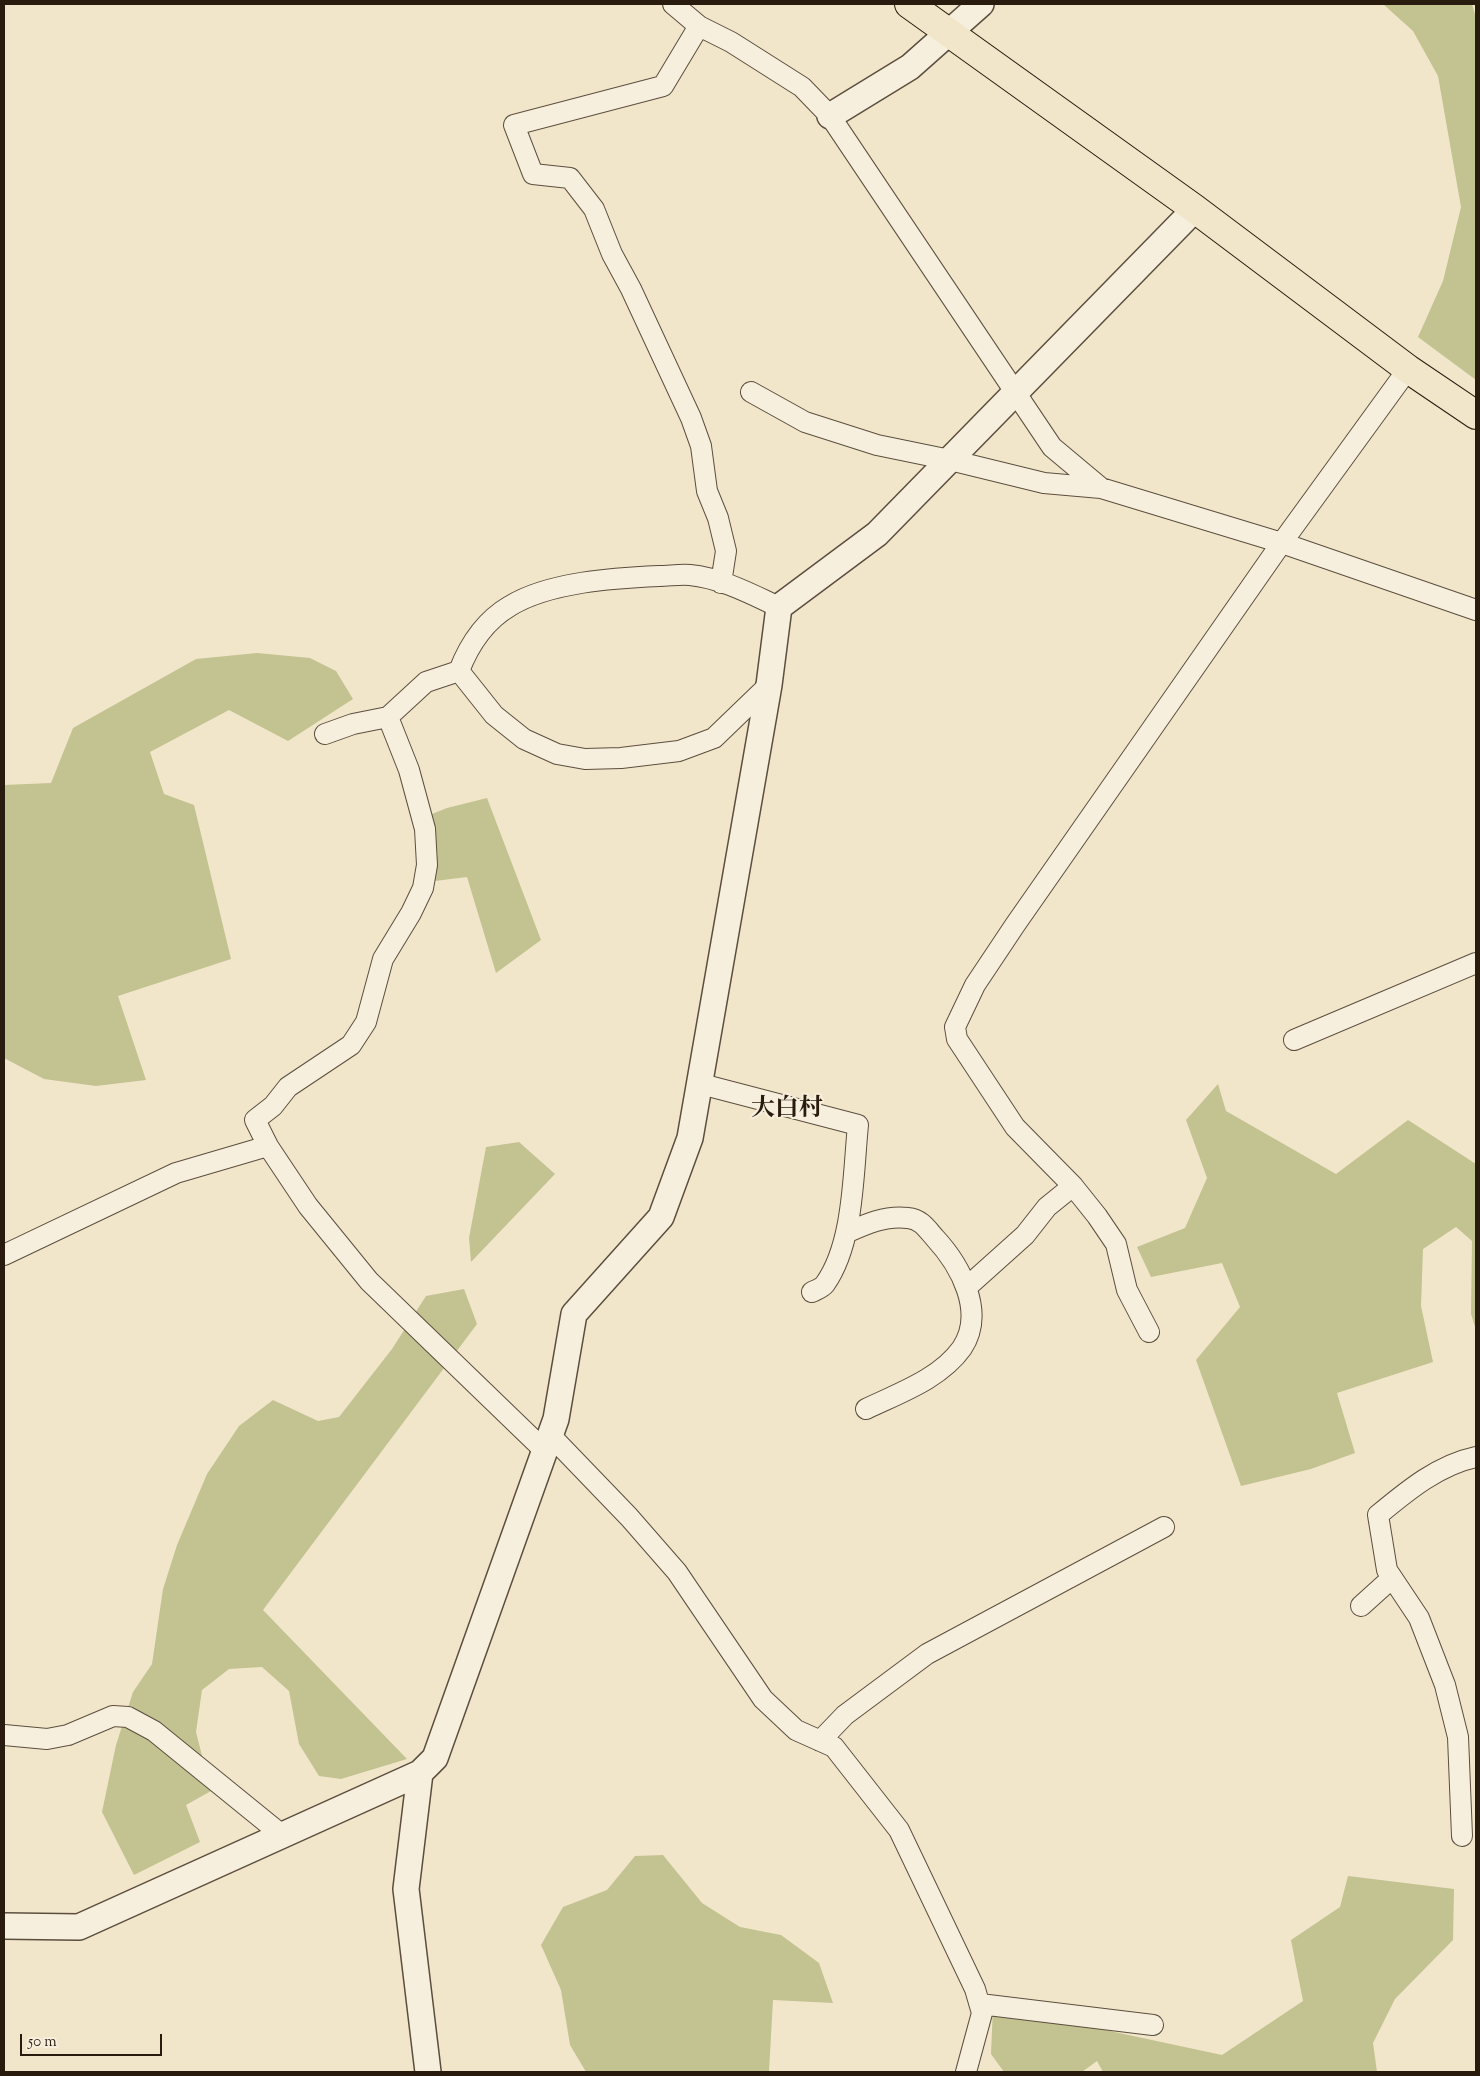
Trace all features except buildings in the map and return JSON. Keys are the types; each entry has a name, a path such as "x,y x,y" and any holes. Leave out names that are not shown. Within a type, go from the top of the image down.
{"main road":[{"path":"909,4 1196,209 1408,370 1476,415"}],"street":[{"path":"673,4 699,26 731,42 802,87 830,116 1017,392 1052,447 1101,488"},
{"path":"830,116 910,67 981,4"},
{"path":"699,26 663,86 514,125 533,174 570,178 594,209 612,254 631,289 691,418 700,446 707,491 718,518 726,551 721,583"},
{"path":"4,1926 79,1927 420,1773 435,1758 556,1419 574,1314 660,1217 690,1138 701,1084 768,685 779,607 877,534 1196,209"},
{"path":"1149,1332 1127,1290 1116,1244 1072,1186 1015,1127 957,1039 955,1027 975,985 1015,925 1282,543 1408,370"},
{"path":"751,392 805,422 877,445 950,460 1044,483 1101,488 1282,543 1476,610"},
{"path":"325,734 353,724 388,717 426,682 459,671 467,651 483,629 510,606 536,595 571,584 627,577 690,575 735,587 779,607"},
{"path":"459,671 494,715 524,739 557,754 585,759 621,758 679,751 714,738 768,685"},
{"path":"388,717 409,770 425,829 427,865 423,888 412,913 382,959 366,1022 351,1045 288,1087 273,1106 256,1120 268,1146 308,1206 369,1281 629,1517 677,1572 763,1699 796,1730 834,1747 899,1830 975,1989 980,2004 982,2013 966,2072"},
{"path":"1294,1040 1476,963"},
{"path":"701,1084 858,1125 846,1233 838,1257 824,1286 812,1292"},
{"path":"4,1255 176,1173 268,1146"},
{"path":"967,1287 1025,1235 1047,1207 1072,1186"},
{"path":"846,1233 875,1220 908,1218 920,1222 946,1250 967,1287 971,1308 970,1329 962,1348 938,1372 866,1409"},
{"path":"1462,1836 1458,1737 1445,1685 1419,1618 1387,1570 1378,1515 1414,1485 1465,1459 1476,1457"},
{"path":"820,1741 845,1715 927,1654 1164,1527"},
{"path":"1360,1606 1392,1578"},
{"path":"4,1735 47,1739 68,1735 112,1716 128,1717 154,1731 282,1835"},
{"path":"420,1773 406,1889 428,2072"},
{"path":"980,2004 1153,2025"}],"shaded area":[{"path":"1383,4 1472,4 1476,18 1476,380 1418,337 1443,281 1461,207 1438,76 1413,31"},
{"path":"257,653 310,658 336,671 353,699 288,741 229,710 150,752 164,794 194,805 231,959 118,996 146,1080 96,1086 44,1079 4,1058 4,785 51,783 73,728 196,659"},
{"path":"487,798 541,940 496,973 467,877 435,881 427,816 447,808"},
{"path":"1218,1084 1226,1111 1336,1174 1408,1120 1476,1164 1476,1330 1471,1314 1472,1241 1456,1227 1423,1249 1421,1306 1433,1362 1337,1393 1355,1453 1311,1469 1241,1486 1196,1360 1240,1307 1222,1263 1151,1277 1137,1247 1185,1228 1207,1178 1186,1120"},
{"path":"519,1142 555,1174 471,1262 469,1238 486,1147"},
{"path":"464,1289 477,1324 263,1610 407,1759 341,1779 319,1776 299,1744 289,1691 262,1667 229,1669 202,1690 196,1732 211,1791 186,1805 200,1842 134,1875 102,1812 116,1745 133,1692 152,1664 163,1589 177,1545 207,1474 239,1426 273,1400 318,1421 339,1417 392,1349 426,1296"},
{"path":"663,1855 702,1903 740,1927 781,1935 819,1963 833,2003 773,2000 769,2071 586,2072 570,2045 561,1990 541,1945 563,1907 607,1890 635,1856"},
{"path":"1348,1876 1454,1889 1453,1940 1395,1999 1373,2043 1377,2072 1103,2072 1097,2061 1082,2072 1004,2072 991,2054 993,2006 1222,2055 1303,2001 1291,1940 1340,1907"}],"district":[{"name":"大白村","path":"787,1111"}]}
